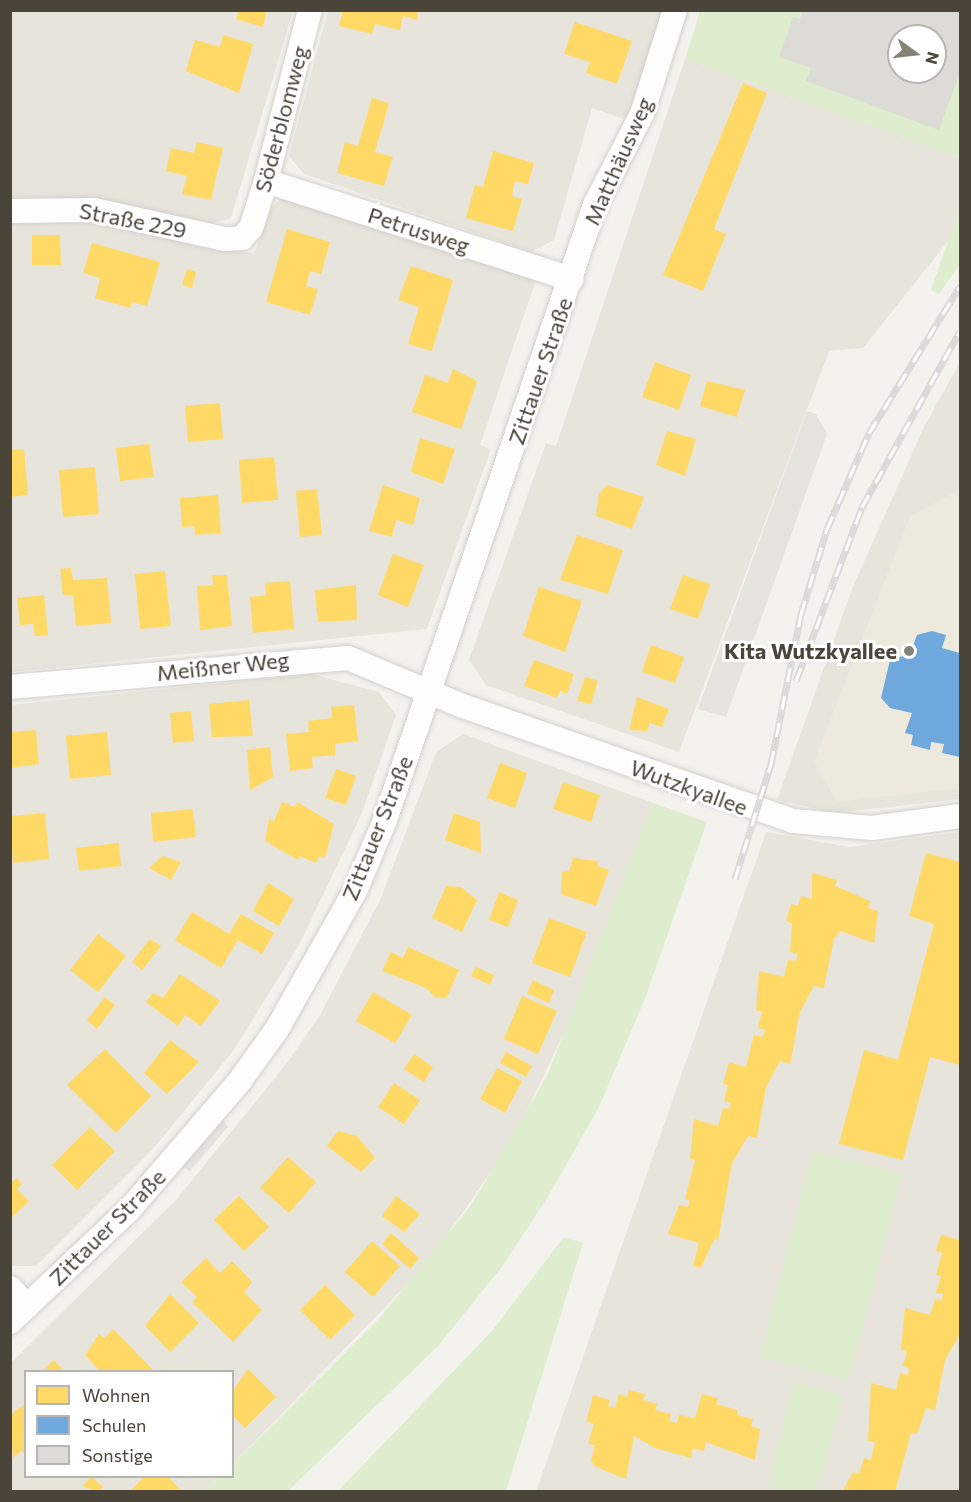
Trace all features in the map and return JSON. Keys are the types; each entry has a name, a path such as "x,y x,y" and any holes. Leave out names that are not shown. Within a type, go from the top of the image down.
{"street":[{"name":"Söderblomweg","path":"251,228 266,181 310,10"},
{"name":"Matthäusweg","path":"584,242 595,205 642,114 675,10"},
{"name":"Petrusweg","path":"266,181 572,279"},
{"name":"Straße 229","path":"10,211 94,210 225,239 242,238 251,228"},
{"name":"Zittauer Straße","path":"19,1314 188,1145 277,1029 355,891 428,693 584,242"},
{"name":"Meißner Weg","path":"10,687 325,656 348,658 428,693"},
{"name":"Wutzkyallee","path":"428,693 793,821 872,828 960,816"},
{"path":"10,1288 19,1314"}],"shaded area":[{"path":"10,11 293,11 231,218 209,224 11,201"},
{"path":"328,11 662,11 627,120 592,108 554,240 531,252 304,174 289,156"},
{"path":"685,59 960,158 960,207 949,240 863,348 829,351 679,752 486,685 469,660 546,443 556,446"},
{"path":"282,199 536,280 480,445 491,449 427,629 11,672 10,218 129,224 254,254 271,207"},
{"name":"Kita Wutzkyallee","path":"960,362 960,799 836,813 777,800 852,589 924,427"},
{"path":"807,411 816,414 827,434 726,717 698,709"},
{"name":"Kita Wutzkyallee","path":"960,490 960,788 837,802 814,762 910,516"},
{"path":"311,674 379,692 396,715 362,813 299,945 233,1051 154,1148 36,1266 10,1266 10,705"},
{"path":"463,734 653,803 579,1002 512,1141 427,1264 234,1463 234,1370 24,1370 24,1478 218,1478 204,1491 11,1492 11,1363 176,1200 287,1063 320,1015 381,898 436,752"},
{"path":"766,832 849,847 960,832 960,1491 536,1492"},
{"path":"222,1119 228,1127 190,1171 182,1167"}],"green space":[{"path":"700,11 960,11 960,158 685,59"},
{"path":"960,207 960,264 939,294 931,290"},
{"path":"653,803 707,822 646,996 599,1107 549,1195 501,1268 438,1346 288,1491 204,1491 218,1478 234,1478 234,1463 378,1320 472,1204 548,1074"},
{"path":"813,1151 902,1174 849,1380 760,1357"},
{"path":"564,1237 583,1243 506,1491 338,1491 492,1331"},
{"path":"794,1382 843,1395 817,1491 774,1490 770,1477"}],"building: Wohnen":[{"path":"239,10 267,10 263,27 236,19"},
{"path":"343,10 419,10 417,20 403,16 400,30 375,24 372,34 339,26"},
{"path":"575,22 632,41 617,84 586,73 590,62 564,54"},
{"path":"223,35 253,44 239,93 186,71 195,40 220,47"},
{"path":"743,83 767,93 714,229 726,234 703,291 663,275"},
{"path":"372,98 389,103 375,152 393,157 384,186 337,173 345,142 358,146"},
{"path":"197,142 223,148 211,200 182,194 187,176 166,171 171,148 194,153"},
{"path":"493,151 534,163 528,184 515,181 512,196 522,199 513,231 466,218 475,185 483,187"},
{"path":"287,229 330,242 321,274 310,271 306,286 318,289 310,315 266,302"},
{"path":"32,235 60,235 61,265 32,265"},
{"path":"92,243 160,262 147,306 132,302 130,308 95,298 100,278 83,273"},
{"path":"411,266 453,280 432,351 408,344 419,307 398,300"},
{"path":"187,269 196,272 192,288 182,285"},
{"path":"655,362 691,375 679,410 642,397"},
{"path":"453,369 477,381 461,429 412,412 425,375 448,383"},
{"path":"707,381 745,390 737,417 700,406"},
{"path":"220,403 223,439 188,442 185,406"},
{"path":"667,431 696,439 685,476 656,465"},
{"path":"420,438 455,449 443,484 411,472"},
{"path":"149,444 154,477 120,481 116,448"},
{"path":"24,449 28,495 10,497 10,450"},
{"path":"274,457 278,500 242,503 239,460"},
{"path":"95,467 99,514 63,517 59,470"},
{"path":"383,485 420,498 413,525 396,520 392,537 369,531"},
{"path":"607,485 644,497 632,529 596,516 599,494"},
{"path":"317,489 322,535 300,537 296,491"},
{"path":"218,495 221,533 195,535 194,526 182,527 180,498"},
{"path":"577,535 623,550 608,594 560,580"},
{"path":"393,554 424,565 408,607 378,595"},
{"path":"71,568 73,580 107,578 111,623 76,626 73,595 63,595 60,569"},
{"path":"165,571 171,626 140,629 135,574"},
{"path":"212,575 227,575 232,626 200,630 197,586 213,585"},
{"path":"683,575 710,584 698,619 670,609"},
{"path":"290,581 294,629 253,633 250,597 266,595 265,583"},
{"path":"356,585 357,620 318,622 315,590"},
{"path":"539,587 582,601 565,652 523,636"},
{"path":"44,595 48,635 35,636 33,624 20,625 17,598"},
{"path":"651,645 684,657 675,683 642,672"},
{"path":"534,660 574,674 567,694 560,691 557,698 524,686"},
{"path":"585,677 598,681 591,704 577,701"},
{"path":"637,697 669,709 662,727 650,723 647,731 629,730"},
{"path":"249,700 253,736 212,737 209,704"},
{"path":"354,705 358,741 335,744 335,755 312,757 313,768 290,771 286,734 309,732 308,721 332,718 331,707"},
{"path":"191,711 194,741 173,743 170,713"},
{"path":"36,730 39,764 10,768 10,732"},
{"path":"107,732 111,775 70,779 66,736"},
{"path":"270,747 273,777 250,790 247,750"},
{"path":"500,763 527,773 515,808 487,798"},
{"path":"336,769 356,776 346,805 325,798"},
{"path":"563,782 600,795 591,822 553,809"},
{"path":"282,802 295,807 297,802 334,824 325,858 319,856 316,863 299,856 298,860 265,841 269,819 274,821"},
{"path":"193,809 196,837 153,842 151,813"},
{"path":"45,813 49,859 13,863 10,816"},
{"path":"454,813 480,822 481,853 445,840"},
{"path":"119,843 121,866 79,871 76,848"},
{"path":"926,853 960,862 960,1065 930,1057 903,1160 839,1144 864,1050 898,1060 934,924 909,916"},
{"path":"163,856 181,862 171,880 149,868"},
{"path":"573,858 598,861 597,866 609,870 596,906 561,894 562,872 569,871"},
{"path":"812,873 837,880 835,886 870,901 868,908 878,911 874,943 840,931 834,939 824,988 814,986 800,1012 790,1064 780,1061 766,1087 757,1138 748,1136 732,1163 718,1240 714,1239 701,1268 693,1266 699,1243 668,1234 679,1205 688,1207 690,1201 685,1199 695,1160 690,1159 694,1119 718,1126 723,1108 729,1109 731,1103 724,1101 728,1085 723,1084 729,1062 746,1067 754,1035 763,1037 765,1030 758,1028 762,1012 756,1010 759,971 784,977 788,960 796,961 798,954 790,952 792,923 786,921 791,904 798,906 801,896 812,899"},
{"path":"268,883 294,899 279,926 253,911"},
{"path":"446,886 461,887 477,900 462,932 432,918"},
{"path":"499,892 518,900 508,927 489,920"},
{"path":"192,912 229,934 241,914 274,933 262,954 238,940 221,968 175,940"},
{"path":"549,918 587,932 570,977 532,963"},
{"path":"98,934 126,956 98,992 70,970"},
{"path":"150,939 161,946 142,970 132,962"},
{"path":"408,947 459,970 447,997 436,998 426,988 382,971 391,952 403,958"},
{"path":"476,967 494,975 490,985 471,976"},
{"path":"180,974 220,1001 201,1026 185,1015 178,1026 146,1002 153,993 163,998"},
{"path":"533,980 554,990 549,1003 527,993"},
{"path":"373,992 412,1015 395,1043 356,1021"},
{"path":"522,996 557,1011 538,1054 504,1039"},
{"path":"105,997 115,1005 97,1029 87,1020"},
{"path":"170,1040 199,1062 167,1094 144,1073"},
{"path":"105,1049 151,1096 116,1133 67,1085"},
{"path":"506,1052 532,1066 526,1077 500,1063"},
{"path":"414,1054 433,1067 424,1082 404,1069"},
{"path":"497,1068 522,1081 505,1113 480,1099"},
{"path":"394,1083 420,1100 404,1124 378,1107"},
{"path":"90,1127 115,1151 77,1190 52,1165"},
{"path":"338,1131 357,1136 375,1158 361,1172 327,1146"},
{"path":"288,1157 316,1182 289,1213 260,1188"},
{"path":"17,1178 22,1184 17,1189 29,1201 10,1219 10,1183"},
{"path":"239,1196 269,1227 244,1251 214,1220"},
{"path":"396,1196 420,1214 404,1232 382,1216"},
{"path":"391,1233 419,1258 410,1269 382,1244"},
{"path":"941,1235 960,1240 960,1334 945,1360 935,1410 926,1408 917,1434 911,1433 895,1492 842,1492 853,1472 859,1474 864,1458 871,1460 875,1442 868,1441 871,1383 896,1390 900,1373 908,1375 909,1368 903,1366 907,1351 901,1350 905,1308 930,1315 935,1299 941,1301 943,1294 936,1293 941,1276 936,1275 942,1253 936,1251"},
{"path":"372,1241 400,1266 373,1297 345,1272"},
{"path":"206,1258 220,1273 232,1261 252,1282 244,1292 262,1310 233,1342 192,1302 197,1297 181,1282"},
{"path":"325,1285 355,1315 330,1340 300,1310"},
{"path":"170,1294 199,1323 170,1352 145,1326"},
{"path":"113,1329 153,1370 99,1370 85,1355 99,1334 104,1338"},
{"path":"54,1360 63,1370 43,1370"},
{"path":"248,1369 276,1397 245,1428 234,1417 234,1389"},
{"path":"629,1390 645,1394 643,1400 657,1404 655,1410 671,1414 669,1421 677,1423 679,1415 695,1418 702,1394 718,1398 716,1404 738,1410 737,1415 753,1419 751,1426 760,1429 755,1460 706,1442 704,1451 693,1448 691,1458 655,1448 634,1436 626,1479 596,1467 591,1461 595,1445 588,1444 594,1423 586,1422 593,1395 610,1400 608,1406 615,1408 619,1394 627,1397"},
{"path":"24,1404 24,1453 21,1451 13,1458 10,1415"},
{"path":"93,1478 103,1487 98,1492 82,1486"},
{"path":"143,1478 169,1478 180,1489 129,1492"}],"building: Schulen":[{"path":"932,631 946,635 942,648 960,653 960,757 942,753 944,744 931,742 930,750 911,745 913,735 905,733 912,713 890,708 881,698 890,660 910,654 917,635"}],"building: Sonstige":[{"path":"803,10 960,10 960,72 939,130 806,81 811,68 779,57 793,17 800,19"}],"railway":[{"path":"735,879 771,764 801,614 827,529 869,433 960,286"},
{"path":"796,681 862,507 960,331"}],"place":[{"name":"Kita Wutzkyallee","path":"909,651"}]}
